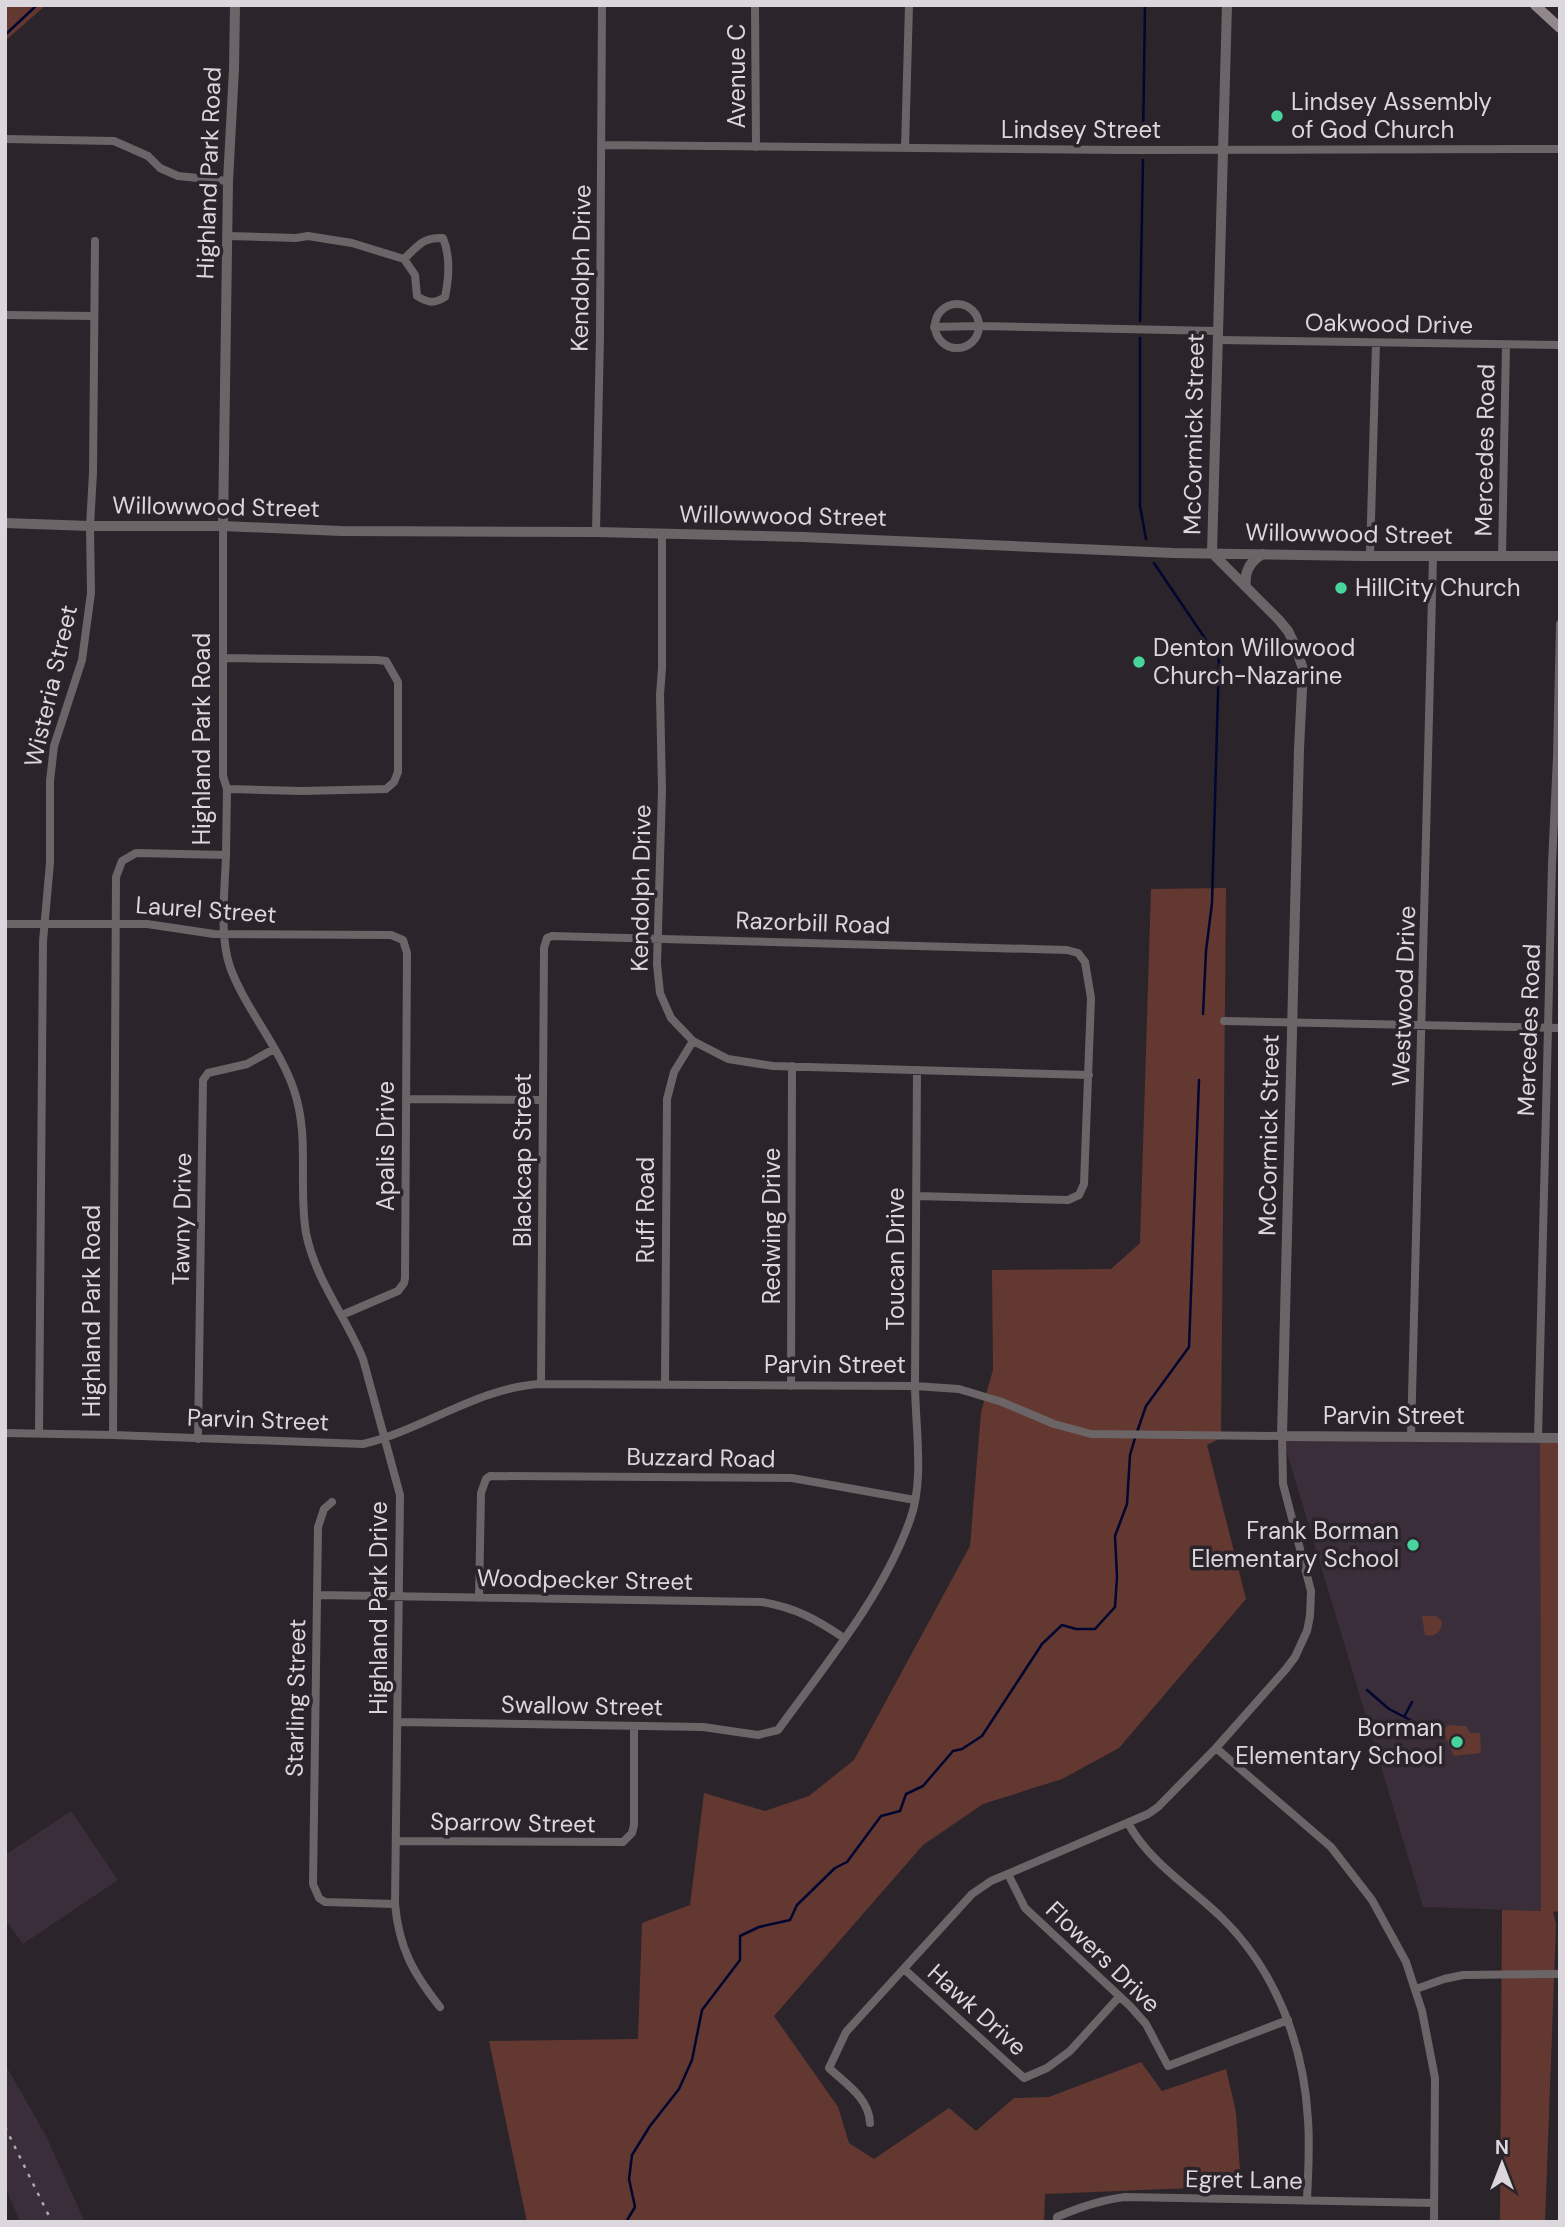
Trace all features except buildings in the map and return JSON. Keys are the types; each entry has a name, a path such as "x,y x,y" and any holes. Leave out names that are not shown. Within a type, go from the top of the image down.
{"main road":[{"path":"1535,5 1560,28"}],"street":[{"name":"Highland Park Road","path":"5,1433 113,1435 116,877 122,861 136,853 226,855 227,789 223,776 223,526 228,181 235,5"},
{"name":"Kendolph Drive","path":"596,532 602,5"},
{"name":"Avenue C","path":"755,5 756,147"},
{"path":"905,148 909,5"},
{"name":"McCormick Street","path":"870,2123 870,2115 863,2100 829,2068 846,2032 972,1894 991,1881 1158,1808 1286,1669 1301,1644 1308,1623 1311,1591 1283,1484 1282,1436 1303,669 1288,631 1212,553 1227,5"},
{"path":"5,139 114,141 148,156 160,168 178,176 228,181"},
{"name":"Lindsey Street","path":"602,145 1223,150 1560,149"},
{"path":"227,236 308,236 352,243 404,259 415,275 417,296 427,302 436,302 445,297 447,248 443,238 431,237 423,241 404,259"},
{"name":"Wisteria Street","path":"39,1433 44,924 50,863 50,781 60,722 82,660 91,593 95,241"},
{"path":"958,304 972,310 977,316 979,326 972,343 958,348 945,345 939,340 934,327 943,308 958,304"},
{"path":"5,315 94,316"},
{"name":"Oakwood Drive","path":"934,327 979,326 1376,343 1560,345"},
{"path":"1370,556 1376,343"},
{"name":"Mercedes Road","path":"1502,556 1506,345"},
{"name":"Willowwood Street","path":"5,523 223,526 341,531 596,532 928,541 1173,553 1560,556"},
{"name":"Kendolph Drive","path":"662,534 662,764 657,964 660,993 671,1018 693,1041 728,1059 759,1065 1089,1075"},
{"path":"1246,587 1249,566 1264,554"},
{"name":"Westwood Drive","path":"1410,1436 1433,556"},
{"name":"Mercedes Road","path":"1538,1438 1560,624"},
{"path":"224,658 386,661 398,682 398,772 394,782 386,789 227,789"},
{"name":"Highland Park Drive","path":"226,855 226,952 236,982 290,1080 299,1109 304,1213 309,1248 363,1359 400,1495 395,1904 401,1943 409,1963 440,2007"},
{"name":"Laurel Street","path":"5,923 156,924 194,932 391,935 403,940"},
{"name":"Razorbill Road","path":"547,938 558,934 1067,950 1079,953 1084,962 1091,998 1089,1075"},
{"name":"Blackcap Street","path":"541,1384 544,948 547,938"},
{"name":"Apalis Drive","path":"342,1315 394,1293 404,1283 407,953 403,940"},
{"path":"1224,1021 1560,1028"},
{"name":"Ruff Road","path":"665,1385 667,1099 674,1072 693,1041"},
{"name":"Tawny Drive","path":"198,1439 203,1080 208,1073 247,1064 274,1049"},
{"name":"Redwing Drive","path":"791,1385 792,1066"},
{"name":"Toucan Drive","path":"766,1735 778,1730 844,1639 878,1588 911,1518 917,1473 917,1070"},
{"path":"916,1196 1068,1200 1079,1195 1084,1184 1089,1075"},
{"path":"406,1099 543,1100"},
{"name":"Parvin Street","path":"113,1435 363,1444 386,1439 501,1391 523,1385 541,1384 915,1386 959,1389 1002,1402 1054,1424 1091,1434 1560,1438"},
{"name":"Buzzard Road","path":"479,1598 481,1493 486,1479 498,1475 767,1477 816,1481 915,1500"},
{"name":"Starling Street","path":"331,1502 324,1509 318,1527 313,1884 319,1898 333,1903 395,1904"},
{"name":"Woodpecker Street","path":"317,1595 762,1602 802,1612 844,1639"},
{"name":"Swallow Street","path":"398,1722 703,1727 766,1735"},
{"name":"Sparrow Street","path":"396,1841 622,1842 628,1838 634,1825 634,1726"},
{"path":"1216,1748 1331,1847 1379,1911 1406,1962 1427,2031 1435,2078 1434,2222"},
{"path":"1128,1822 1140,1844 1241,1938 1267,1977 1287,2020 1300,2060 1309,2132 1307,2201"},
{"name":"Flowers Drive","path":"1008,1874 1025,1908 1146,2024 1168,2066 1287,2020"},
{"name":"Hawk Drive","path":"904,1969 1024,2078 1047,2068 1070,2051 1119,1997"},
{"path":"1416,1989 1463,1975 1560,1974"},
{"name":"Egret Lane","path":"1057,2219 1097,2201 1125,2197 1434,2203"}],"shaded area":[{"path":"5,5 46,5 5,41"},
{"path":"1226,888 1221,1438 1207,1445 1246,1599 1119,1748 1062,1779 983,1804 923,1845 774,2016 838,2107 849,2143 874,2159 949,2108 976,2131 1014,2098 1049,2097 1141,2062 1162,2091 1226,2069 1236,2112 1241,2186 1045,2194 1044,2222 527,2222 489,2041 638,2039 642,1923 690,1905 704,1793 765,1811 809,1796 854,1760 970,1546 981,1412 993,1370 992,1270 1111,1269 1140,1243 1151,889"},
{"name":"Borman Elementary School","path":"1282,1436 1540,1438 1541,1911 1423,1907"},
{"path":"1540,1438 1560,1438 1560,1911 1553,1912 1556,1924 1545,2222 1500,2222 1502,1910 1541,1911"},
{"path":"1422,1616 1436,1616 1442,1621 1438,1633 1425,1635"},
{"path":"1448,1725 1466,1726 1470,1733 1480,1733 1481,1753 1454,1756 1443,1731"},
{"path":"71,1811 118,1880 23,1944 5,1919 5,1855"},
{"path":"5,2064 46,2136 85,2222 20,2222 5,2186"}],"waterway":[{"path":"5,35 37,5"},
{"path":"1143,140 1145,5"},
{"path":"1140,321 1143,160"},
{"path":"1140,338 1140,506 1146,539"},
{"path":"1154,563 1219,659 1212,903 1206,951 1203,1014"},
{"path":"1137,1432 1146,1406 1189,1347 1199,1080"},
{"path":"626,2222 635,2207 629,2179 632,2155 650,2126 679,2089 692,2060 702,2010 740,1960 740,1936 759,1927 790,1920 797,1905 835,1868 847,1862 881,1816 900,1811 906,1794 923,1786 953,1751 962,1749 982,1736 1042,1644 1062,1625 1076,1629 1095,1629 1115,1607 1115,1536 1127,1504 1130,1455 1135,1438"},
{"path":"1367,1690 1389,1709 1418,1724"},
{"path":"1404,1717 1412,1702"}],"railway":[{"path":"5,2127 52,2222"}],"place":[{"name":"Lindsey Assembly of God Church","path":"1277,116"},
{"name":"HillCity Church","path":"1341,588"},
{"name":"Denton Willowood Church-Nazarine","path":"1139,662"},
{"name":"Frank Borman Elementary School","path":"1413,1545"},
{"name":"Borman Elementary School","path":"1457,1742"}]}
